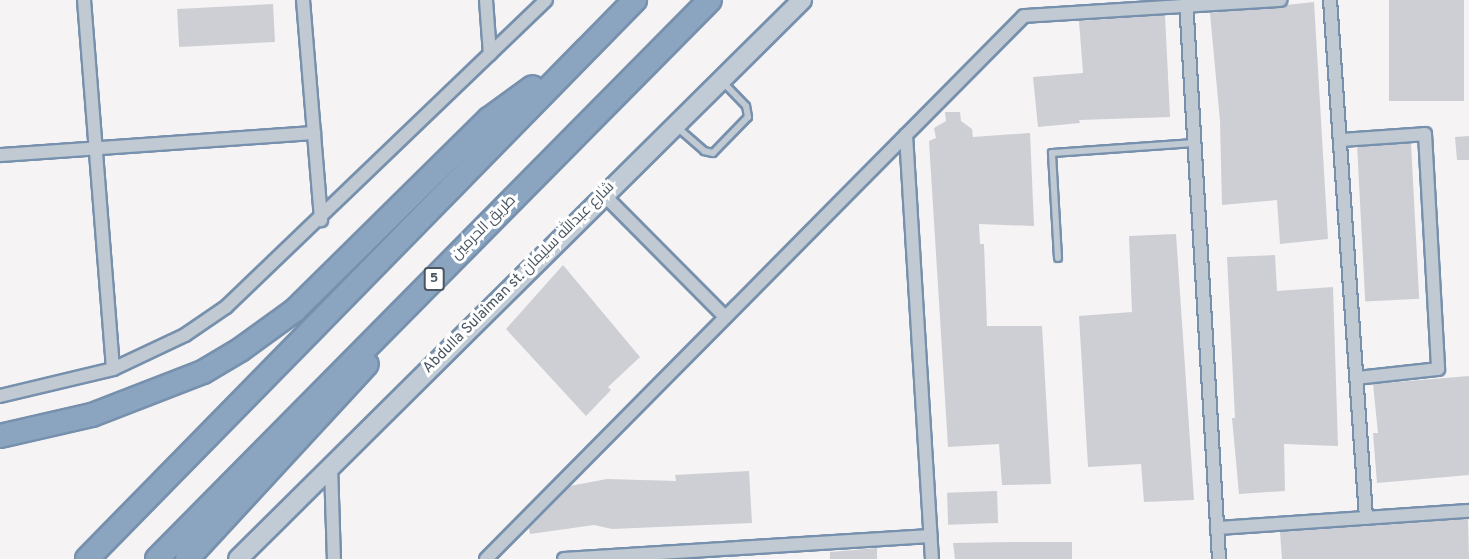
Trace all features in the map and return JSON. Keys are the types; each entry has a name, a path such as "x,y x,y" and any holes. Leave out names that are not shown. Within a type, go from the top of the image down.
{"highway":[{"path":"601,34 620,0"},
{"path":"87,559 635,0"},
{"name":"طريق الحرمين","path":"157,559 710,0"},
{"path":"0,435 92,415 204,372 240,350 295,310 489,119 583,51"},
{"path":"187,559 350,386 422,291"}],"main road":[{"name":"Abdulla Sulaiman st. شارع عبدالله سليمان","path":"238,559 330,464 802,0"}],"street":[{"path":"84,0 113,369"},
{"path":"303,0 321,220"},
{"path":"486,0 490,54"},
{"path":"0,396 113,369 185,335 226,307 321,220 546,0"},
{"path":"486,559 1023,16 1186,3 1281,0"},
{"path":"1330,0 1366,518"},
{"path":"1186,3 1219,559"},
{"path":"0,154 314,133"},
{"path":"1340,140 1425,134 1438,369 1356,378"},
{"path":"906,135 932,559"},
{"path":"604,195 725,317"},
{"path":"330,464 334,559"},
{"path":"1217,528 1469,511"},
{"path":"564,559 930,536"}],"lane":[{"path":"675,125 704,151 712,153 748,117 746,106 721,80"},
{"path":"1058,258 1052,153 1195,143"}],"building":[{"path":"1389,0 1464,0 1464,101 1389,101"},
{"path":"1314,2 1328,239 1280,244 1277,200 1222,205 1220,121 1210,13"},
{"path":"273,4 275,42 179,47 177,9"},
{"path":"1165,15 1170,117 1079,120 1080,123 1038,127 1033,77 1083,73 1079,21"},
{"path":"945,112 960,112 961,121 972,129 973,137 1030,133 1034,226 979,224 980,244 984,244 987,326 1042,326 1051,484 1002,485 999,444 948,447 929,141 936,138 934,128 946,121"},
{"path":"1469,136 1469,160 1457,160 1455,137"},
{"path":"1411,143 1419,299 1365,302 1357,146"},
{"path":"1176,234 1194,500 1144,502 1141,464 1088,467 1079,316 1132,312 1129,236"},
{"path":"1275,255 1277,291 1333,287 1338,446 1284,444 1285,491 1239,494 1232,418 1235,418 1227,257"},
{"path":"563,265 640,357 608,387 611,390 586,416 506,329"},
{"path":"1469,376 1469,475 1377,483 1373,433 1378,433 1373,384"},
{"path":"749,471 752,523 612,529 594,525 530,534 529,528 570,486 607,479 676,481 675,475"},
{"path":"997,491 998,523 948,525 947,493"},
{"path":"1468,519 1469,559 1282,559 1280,532"},
{"path":"1072,542 1072,559 955,559 953,543"},
{"path":"877,548 877,559 830,559 830,552"}]}
